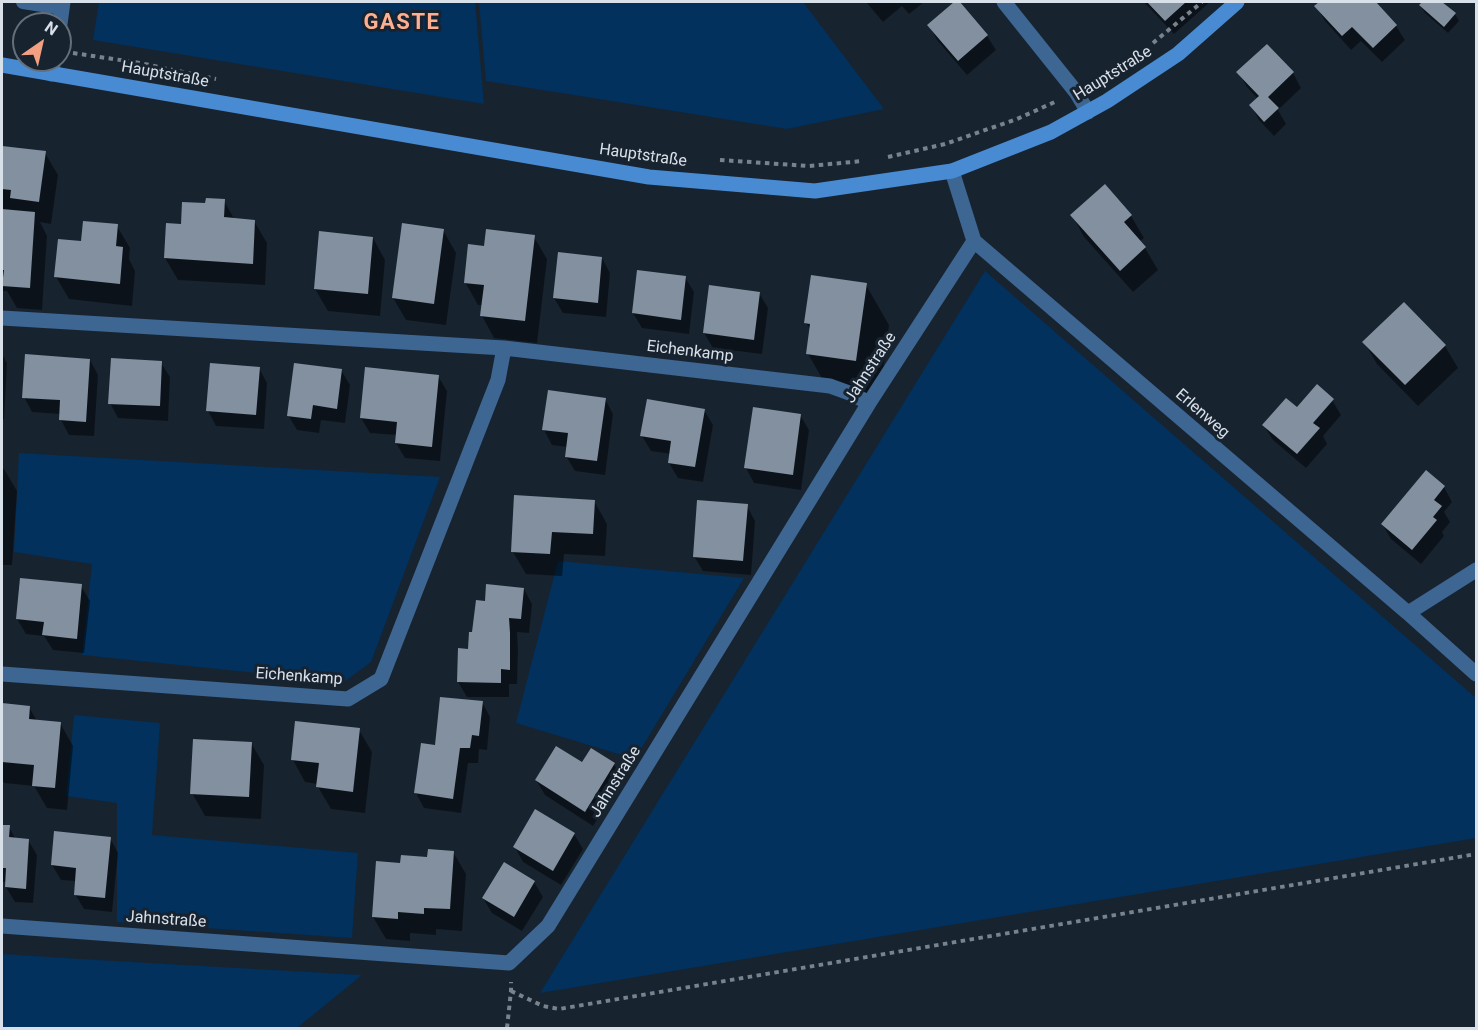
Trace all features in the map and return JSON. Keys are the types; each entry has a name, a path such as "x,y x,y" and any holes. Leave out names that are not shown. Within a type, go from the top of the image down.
{"street":[{"path":"1004,2 1076,92 1088,112"},
{"name":"Hauptstraße","path":"72,71 649,177 815,191 952,171 1052,132 1107,101 1178,54 1237,2"},
{"path":"952,171 974,241"},
{"name":"Jahnstraße","path":"2,926 509,963 548,926 869,403 974,241"},
{"name":"Erlenweg","path":"974,241 1476,674"},
{"name":"Eichenkamp","path":"2,318 504,348 830,386 869,403"},
{"name":"Eichenkamp","path":"2,674 348,699 381,679 498,380 504,348"},
{"path":"1408,613 1476,570"}],"lane":[{"path":"23,2 63,5"}],"path":[{"path":"1148,47 1202,2"},
{"path":"72,53 140,63 218,79"},
{"path":"878,159 945,144 1017,118 1076,92 1121,64"},
{"path":"716,159 809,166 867,160"},
{"path":"507,1029 512,991 543,1006 559,1009 1476,854"}],"shaded area":[{"path":"99,2 475,2 484,104 93,40"},
{"path":"479,2 803,2 884,109 787,129 486,81"},
{"path":"985,271 1476,698 1476,838 540,993"},
{"path":"19,453 440,477 371,662 344,682 82,655 92,564 14,552"},
{"path":"558,561 744,578 635,759 516,723"},
{"path":"74,715 160,723 152,835 358,853 352,938 117,922 117,803 66,796"},
{"path":"2,954 362,975 297,1028 2,1028"}],"building":[{"path":"954,2 960,2 988,35 958,61 927,25"},
{"path":"1147,2 1186,2 1165,21"},
{"path":"1319,2 1376,2 1397,25 1373,48 1352,27 1342,36 1314,6"},
{"path":"1422,2 1442,2 1456,13 1444,27 1419,5"},
{"path":"1267,44 1294,72 1268,97 1279,108 1264,122 1249,105 1259,96 1236,72"},
{"path":"2,146 46,151 39,202 10,198 11,190 2,189"},
{"path":"1105,184 1132,215 1124,222 1146,247 1120,271 1070,215"},
{"path":"206,198 225,199 224,217 255,220 253,264 164,258 166,223 181,224 182,202 205,203"},
{"path":"2,209 35,212 30,288 2,286 4,270 2,270"},
{"path":"83,221 118,224 116,246 123,247 120,284 54,277 58,239 81,241"},
{"path":"402,223 444,229 434,304 392,298"},
{"path":"486,229 535,235 525,321 480,316 484,285 464,283 468,244 484,246"},
{"path":"319,231 373,237 368,294 314,289"},
{"path":"558,252 602,257 598,303 553,298"},
{"path":"637,270 686,276 681,320 632,313"},
{"path":"811,275 867,283 856,361 806,354 810,324 804,323"},
{"path":"709,285 760,292 754,340 703,333"},
{"path":"1404,302 1446,345 1405,385 1362,342"},
{"path":"25,354 90,359 86,422 59,420 60,400 22,398"},
{"path":"111,358 162,361 160,406 108,404"},
{"path":"210,363 260,367 256,415 206,411"},
{"path":"294,363 342,369 337,409 313,405 311,419 287,416"},
{"path":"365,367 439,375 432,447 395,443 397,422 360,418"},
{"path":"1317,384 1334,399 1313,423 1320,428 1297,454 1262,425 1286,398 1297,407"},
{"path":"548,390 606,398 597,461 565,457 568,433 542,430"},
{"path":"647,399 705,409 695,467 668,463 671,441 640,436"},
{"path":"753,407 801,414 793,475 744,468"},
{"path":"1426,470 1445,486 1434,500 1442,506 1433,517 1437,520 1412,550 1381,524"},
{"path":"514,495 595,500 593,534 552,532 550,554 511,552"},
{"path":"697,500 748,504 743,561 693,557"},
{"path":"20,578 82,584 77,639 42,635 44,622 16,619"},
{"path":"486,584 524,588 521,619 509,618 510,670 501,669 501,683 457,682 458,648 468,649 476,600 485,601"},
{"path":"440,697 483,701 479,736 472,735 470,748 460,748 453,799 414,793 421,743 435,745"},
{"path":"2,703 30,706 29,719 61,722 55,788 32,786 34,765 2,762"},
{"path":"295,721 360,728 353,792 316,787 319,763 291,760"},
{"path":"193,739 252,742 249,797 190,794"},
{"path":"556,746 582,762 591,748 615,763 585,812 535,780"},
{"path":"535,809 575,833 553,871 513,847"},
{"path":"2,825 10,825 9,837 29,839 26,889 5,887 6,868 2,868"},
{"path":"54,831 111,837 105,898 74,895 76,868 51,865"},
{"path":"428,849 454,851 450,909 424,908 424,914 398,912 398,919 372,917 376,861 400,863 401,855 427,857"},
{"path":"504,862 535,881 514,917 482,898"}],"district":[{"name":"GASTE","path":"402,23"}]}
